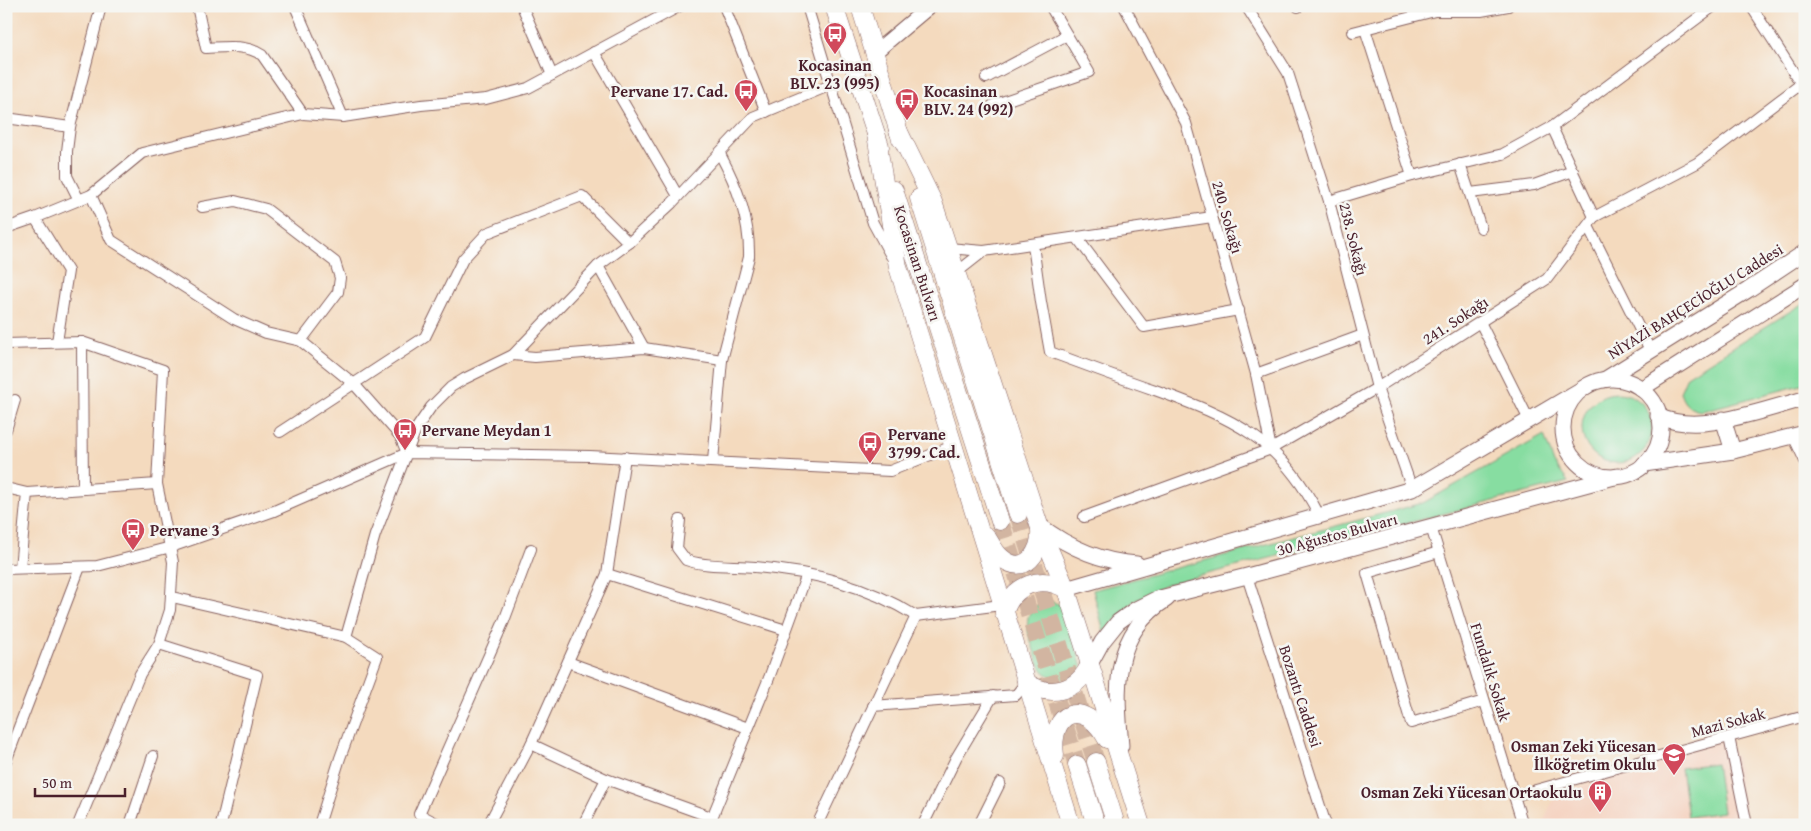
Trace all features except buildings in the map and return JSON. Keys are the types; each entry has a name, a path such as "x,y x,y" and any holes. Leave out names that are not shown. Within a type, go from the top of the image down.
{"highway":[{"name":"Kocasinan Bulvarı","path":"834,6 1000,521"},
{"name":"Kocasinan Bulvarı","path":"860,6 1018,514"},
{"path":"898,130 933,202 1039,525 1066,589 1141,825"},
{"path":"876,134 898,267 1071,825"},
{"path":"976,521 998,555 1013,564 1024,563 1035,556 1040,545 1039,525"},
{"path":"1003,609 1010,599 1029,584 1052,582 1066,589"},
{"path":"1026,682 1039,690 1063,690 1077,683 1090,664"},
{"path":"1058,784 1054,735 1060,724 1070,716 1083,715 1095,720 1122,766"},
{"path":"1096,762 1116,825"},
{"path":"1077,765 1096,825"}],"main road":[{"name":"NİYAZİ BAHÇECİOĞLU Caddesi","path":"1604,380 1805,252"},
{"path":"1640,389 1805,285"},
{"path":"1604,380 1623,381 1640,389 1653,403 1658,416 1659,440 1656,449 1644,464 1628,474 1618,476 1600,475 1582,467 1566,444 1563,435 1564,416 1573,399 1587,386 1604,380"},
{"name":"30 Ağustos Bulvarı","path":"1066,589 1412,490 1587,386"},
{"path":"1658,416 1684,424 1704,424 1805,399"},
{"path":"1723,419 1733,450"},
{"path":"1644,464 1733,450 1799,434"},
{"name":"30 Ağustos Bulvarı","path":"1090,664 1109,631 1126,615 1150,601 1618,476"},
{"path":"1039,525 1064,543 1092,555 1119,562 1146,565"},
{"path":"1122,766 1117,697 1121,658 1130,638 1144,618 1175,594"}],"street":[{"path":"78,200 70,185 66,168 70,127 101,6"},
{"path":"197,6 206,48 243,47 262,55 303,114"},
{"path":"295,6 343,117"},
{"path":"522,6 552,74"},
{"path":"6,228 36,218 91,195 142,153 303,114 343,117 421,105 486,99 528,88 680,6"},
{"path":"724,6 766,112"},
{"path":"807,6 873,223 898,267"},
{"path":"874,53 930,6"},
{"path":"993,105 1089,72 1050,6"},
{"name":"240. Sokağı","path":"1124,6 1186,123 1256,374 1271,449"},
{"name":"238. Sokağı","path":"1246,6 1288,73 1329,201 1377,388 1412,490"},
{"path":"1353,32 1435,9 1480,11 1508,6"},
{"path":"1329,201 1412,176 1503,154 1552,127 1714,6"},
{"path":"1751,6 1803,87"},
{"path":"1365,29 1412,176"},
{"path":"986,78 1067,35"},
{"path":"594,52 678,196"},
{"path":"346,637 374,535 419,423 440,396 464,379 513,355 598,266 629,243 678,196 720,154 753,117 831,85"},
{"name":"241. Sokağı","path":"1084,517 1271,449 1377,388 1547,279 1594,217 1697,163 1803,87"},
{"path":"6,118 70,127"},
{"path":"1552,127 1594,217"},
{"path":"713,461 722,360 749,257 746,222 740,199 720,154"},
{"path":"1460,164 1481,228"},
{"path":"1470,193 1534,185 1573,171"},
{"path":"91,195 111,240 234,318 266,333 301,341 354,384 400,436 407,453"},
{"path":"280,432 426,337 463,259 487,233 582,196 629,243"},
{"path":"202,206 235,201 256,205 274,214 335,262 340,278 338,292 301,341"},
{"path":"948,248 984,251 1078,239 1212,217"},
{"path":"36,218 68,271 57,342"},
{"path":"1588,226 1650,350"},
{"path":"1078,239 1144,327 1239,310"},
{"path":"1033,245 1040,302 1050,352 1223,416 1240,425 1271,449 1303,486 1320,515"},
{"path":"956,273 984,251"},
{"path":"598,266 644,348"},
{"path":"1480,322 1529,420"},
{"path":"1256,374 1363,335"},
{"path":"82,342 83,489"},
{"path":"6,344 82,342 163,370 157,484 171,547 174,578 172,597 166,625 159,644 140,674 78,825"},
{"path":"513,355 535,357 644,348 722,360"},
{"path":"6,430 15,400"},
{"path":"1799,434 1805,461"},
{"path":"6,569 97,566 171,547 274,511 407,453 625,457 890,470 953,446"},
{"path":"488,825 531,744 607,574 625,457"},
{"path":"6,488 27,493 157,484"},
{"path":"20,568 27,493"},
{"path":"680,520 677,548 686,560 806,574 864,589 916,616 1003,609"},
{"name":"Fundalık Sokak","path":"1431,527 1523,825"},
{"path":"440,825 420,814 504,621 531,549"},
{"path":"1438,552 1367,573 1411,723 1484,701"},
{"path":"6,761 80,566"},
{"path":"607,574 786,630"},
{"path":"531,744 606,779 710,821 748,728 806,574"},
{"name":"Bozantı Caddesi","path":"1247,576 1326,825"},
{"path":"172,597 346,637 377,656 340,758 320,825"},
{"path":"817,825 916,616"},
{"path":"159,644 257,675 221,825"},
{"path":"568,662 748,728"},
{"path":"873,706 1016,695 1026,682"},
{"path":"923,825 956,758 993,696"},
{"name":"Mazi Sokak","path":"1514,796 1805,716"},
{"path":"1729,737 1747,825"},
{"path":"130,825 153,756"},
{"path":"583,825 606,779"},
{"path":"979,825 1000,783"}],"shaded area":[{"name":"Osman Zeki Yücesan İlköğretim Okulu","path":"1723,741 1736,757 1747,825 1546,825 1545,820 1549,808 1558,794 1693,746"}],"green space":[{"path":"1805,302 1805,384 1702,411 1691,408 1685,403 1680,392 1687,376"},
{"path":"1617,393 1630,396 1642,403 1649,415 1652,428 1649,441 1642,453 1630,460 1617,463 1604,460 1592,453 1585,441 1582,428 1585,415 1592,403 1604,396"},
{"path":"1544,435 1554,463 1568,482 1168,584 1134,601 1104,632 1093,590 1423,503"},
{"path":"1049,601 1065,606 1082,668 1065,679 1053,677 1042,670 1029,635 1029,614 1039,604"},
{"path":"1716,763 1723,812 1688,817 1681,768"}],"tunnel":[{"path":"1018,514 1096,762"},
{"path":"1000,521 1077,765"}],"place":[{"name":"Kocasinan BLV. 23 (995)","path":"835,55"},
{"name":"Pervane 17. Cad.","path":"746,112"},
{"name":"Kocasinan BLV. 24 (992)","path":"907,121"},
{"name":"Pervane Meydan 1","path":"405,451"},
{"name":"Pervane 3799. Cad.","path":"870,464"},
{"name":"Pervane 3","path":"133,551"},
{"name":"Osman Zeki Yücesan İlköğretim Okulu","path":"1674,776"},
{"name":"Osman Zeki Yücesan Ortaokulu","path":"1600,813"}]}
